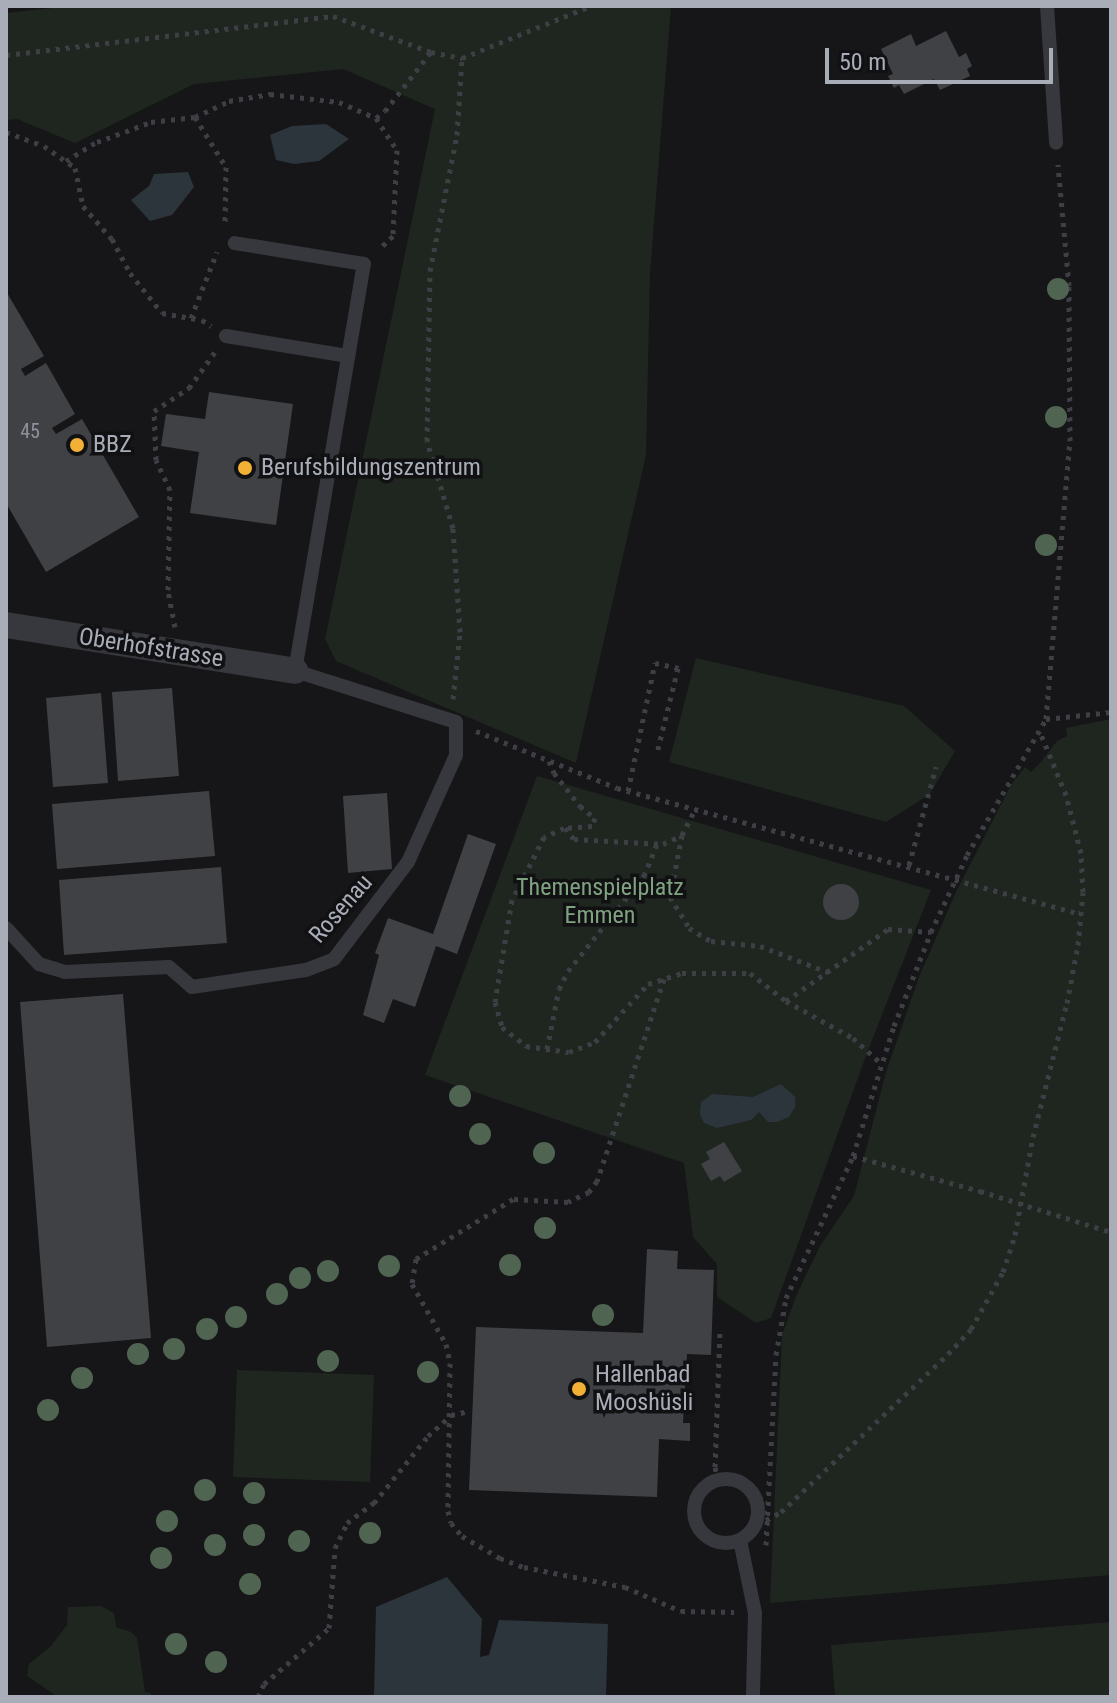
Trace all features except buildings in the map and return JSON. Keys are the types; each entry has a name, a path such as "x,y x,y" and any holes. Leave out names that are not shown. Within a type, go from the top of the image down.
{"street":[{"name":"Oberhofstrasse","path":"6,625 295,671"}],"lane":[{"path":"1047,6 1056,143"},
{"path":"230,240 364,264 295,671 456,722"},
{"path":"226,336 348,356"},
{"name":"Rosenau","path":"6,928 39,964 65,972 169,967 192,987 306,970 334,959 408,862 456,755 456,722"},
{"path":"718,1481 739,1482 747,1487 757,1503 762,1519 740,1540 719,1542 701,1531 696,1521 697,1500 702,1490 718,1481"},
{"path":"740,1540 755,1613 753,1697"}],"path":[{"path":"6,55 333,16 431,52 462,58 591,6"},
{"path":"376,118 385,111 431,52"},
{"path":"462,58 457,135 430,271 427,441 453,528 460,632 452,706 456,722 628,791 956,877 1041,906 1081,914"},
{"path":"66,161 97,142 151,122 195,117 229,101 270,94 339,102 376,118 397,150 393,236 364,264"},
{"path":"195,117 226,167 230,240"},
{"path":"6,132 44,146 75,168 83,206 112,239 130,273 162,313 202,320 226,336 189,388 154,411 156,460 170,490 168,590"},
{"path":"766,1549 762,1519 779,1326 786,1298 853,1156 882,1064 931,932 956,877 1046,719 1070,441 1069,286 1056,143"},
{"path":"191,318 220,246"},
{"path":"628,791 655,663 678,668 657,753"},
{"path":"1046,719 1111,712"},
{"path":"762,1519 781,1512 971,1329 1003,1272 1067,1003 1081,914 1081,853 1066,795 1039,731"},
{"path":"549,760 554,773 580,806 595,818 592,826 564,828 544,837 512,900 495,1002 502,1027 526,1046 569,1052 595,1042 648,984 682,973 750,973 786,1001 853,1038 882,1064"},
{"path":"909,865 936,767"},
{"path":"695,808 682,835 670,897 675,912 689,928 711,941 760,946 828,972"},
{"path":"564,828 574,839 657,844 682,835"},
{"path":"547,1049 559,989 568,971 644,876 657,844"},
{"path":"786,1001 888,929 931,932"},
{"path":"664,979 597,1181 589,1192 568,1202 513,1199 416,1259 412,1284 446,1344 450,1363 448,1511 451,1523 462,1536 500,1558 524,1567 625,1587 681,1611 755,1613"},
{"path":"853,1156 1111,1232"},
{"path":"718,1481 715,1467 720,1330"},
{"path":"258,1697 264,1684 329,1628 335,1548 347,1523 374,1503 451,1415 470,1411"}],"green space":[{"path":"71,6 671,6 650,273 646,455 576,763 336,661 325,639 435,109 343,69 194,84 75,143 17,119 6,120 6,13"},
{"path":"696,658 904,706 955,751 930,794 886,822 669,762"},
{"path":"1111,719 1111,1575 770,1603 782,1336 796,1296 820,1246 854,1196 886,1072 919,977 956,892 1011,785 1025,767 1031,772 1057,741 1067,736 1066,728"},
{"name":"Themenspielplatz Emmen","path":"537,776 931,890 867,1053 771,1318 756,1323 717,1297 717,1264 693,1237 684,1163 425,1075"},
{"path":"237,1370 374,1375 370,1482 233,1477"},
{"path":"101,1606 114,1613 116,1627 131,1632 137,1638 145,1692 151,1693 151,1697 58,1697 27,1676 29,1664 51,1646 67,1625 68,1607"},
{"path":"1111,1622 1111,1697 835,1697 831,1645"}],"shaded area":[{"path":"326,124 349,139 319,161 294,164 276,160 270,135 292,126"},
{"path":"188,172 194,187 172,215 150,221 131,200 149,186 154,174"},
{"path":"781,1084 795,1097 795,1107 789,1117 777,1122 768,1122 759,1112 751,1120 717,1128 704,1123 700,1114 701,1102 712,1094 753,1097"},
{"path":"447,1577 482,1619 480,1657 489,1655 499,1620 608,1624 606,1697 374,1697 376,1607"}],"place":[{"name":"BBZ","path":"77,445"},
{"name":"Berufsbildungszentrum","path":"245,468"},
{"name":"Hallenbad Mooshüsli","path":"579,1389"}]}
